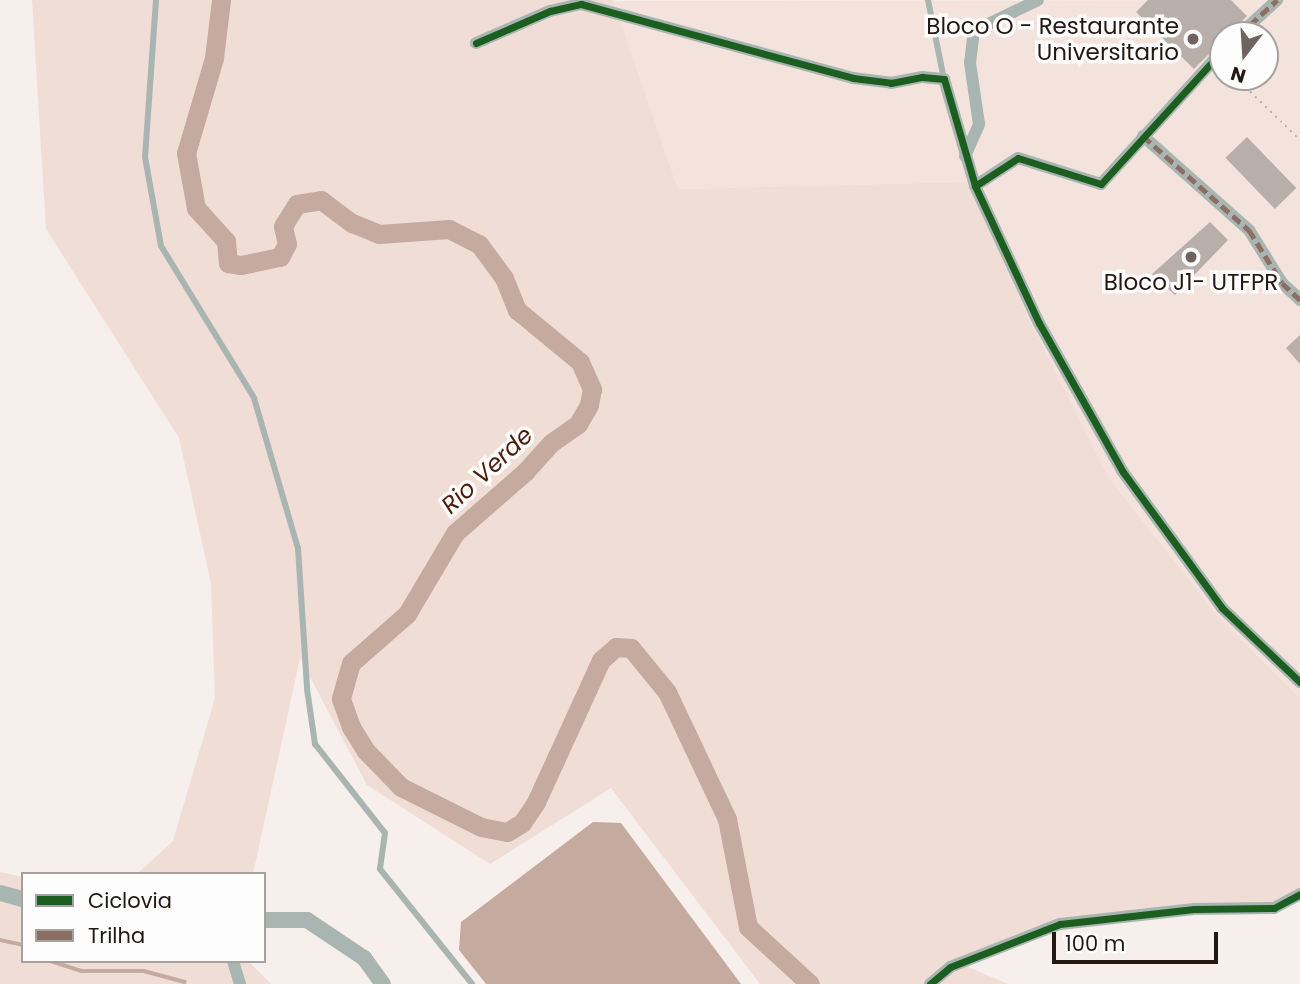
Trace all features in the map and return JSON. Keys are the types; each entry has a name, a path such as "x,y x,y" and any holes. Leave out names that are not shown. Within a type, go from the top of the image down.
{"street":[{"path":"965,156 979,124 970,63 974,31 1038,0"},
{"path":"1255,21 1277,0"},
{"path":"477,43 550,11 581,5 852,78 891,83 922,77 944,79 975,186 1039,324 1123,472 1222,608 1300,682"},
{"path":"975,186 1018,158 1101,184 1209,65"},
{"path":"1143,136 1249,230 1282,283 1300,300"},
{"path":"0,893 21,898"},
{"path":"930,984 950,967 1060,924 1194,909 1274,908 1300,894"},
{"path":"266,920 307,920 364,958 383,984"},
{"path":"234,963 240,984"}],"lane":[{"path":"156,0 145,157 161,246 254,398 298,548 307,689 315,744 385,834 380,869 472,984"},
{"path":"928,0 944,79"}],"path":[{"path":"1249,91 1300,140"}],"shaded area":[{"path":"32,0 613,0 678,189 967,182 1031,323 1110,479 1218,617 1300,698 1300,891 1284,903 1052,927 961,964 1008,984 760,984 611,788 490,864 367,785 300,658 253,872 139,872 173,841 215,698 211,583 179,438 46,229"},
{"path":"1300,0 1300,698 1218,617 1110,479 1031,323 967,182 678,189 613,1"},
{"path":"593,822 621,823 741,984 486,984 459,950 461,922"},
{"path":"0,872 21,877 21,963 250,963 271,984 0,984"}],"building":[{"name":"Bloco O - Restaurante Universitario","path":"1148,0 1231,0 1247,16 1242,21 1209,21 1209,54 1194,69 1136,12"},
{"path":"1247,137 1296,188 1275,209 1225,158"},
{"name":"Bloco J1- UTFPR","path":"1210,222 1228,240 1175,295 1152,274"},
{"path":"1300,335 1300,364 1286,348"}],"waterway":[{"name":"Rio Verde","path":"221,0 214,58 186,153 196,208 226,241 228,263 241,265 280,257 287,244 283,226 297,204 321,200 352,223 379,234 449,229 479,244 504,278 517,310 580,362 592,389 589,405 578,424 551,443 526,471 455,533 407,614 351,663 341,699 351,727 366,751 401,787 481,827 507,832 522,823 536,802 601,660 616,647 631,648 667,692 727,819 748,927 810,984"},
{"path":"0,940 21,945"},
{"path":"57,963 81,971 144,971 185,982"}],"marked path":[{"path":"1254,21 1277,0"},
{"path":"1143,136 1249,230 1282,283 1300,300"}],"cycle path":[{"path":"476,43 550,11 581,4 853,78 891,83 922,77 944,79 975,186 1039,323 1123,472 1222,608 1300,682"},
{"path":"975,186 1018,158 1101,184 1209,65"},
{"path":"930,984 950,967 1060,924 1194,909 1274,908 1300,894"}],"place":[{"name":"Bloco O - Restaurante Universitario","path":"1193,39"},
{"name":"Bloco J1- UTFPR","path":"1191,257"}]}
